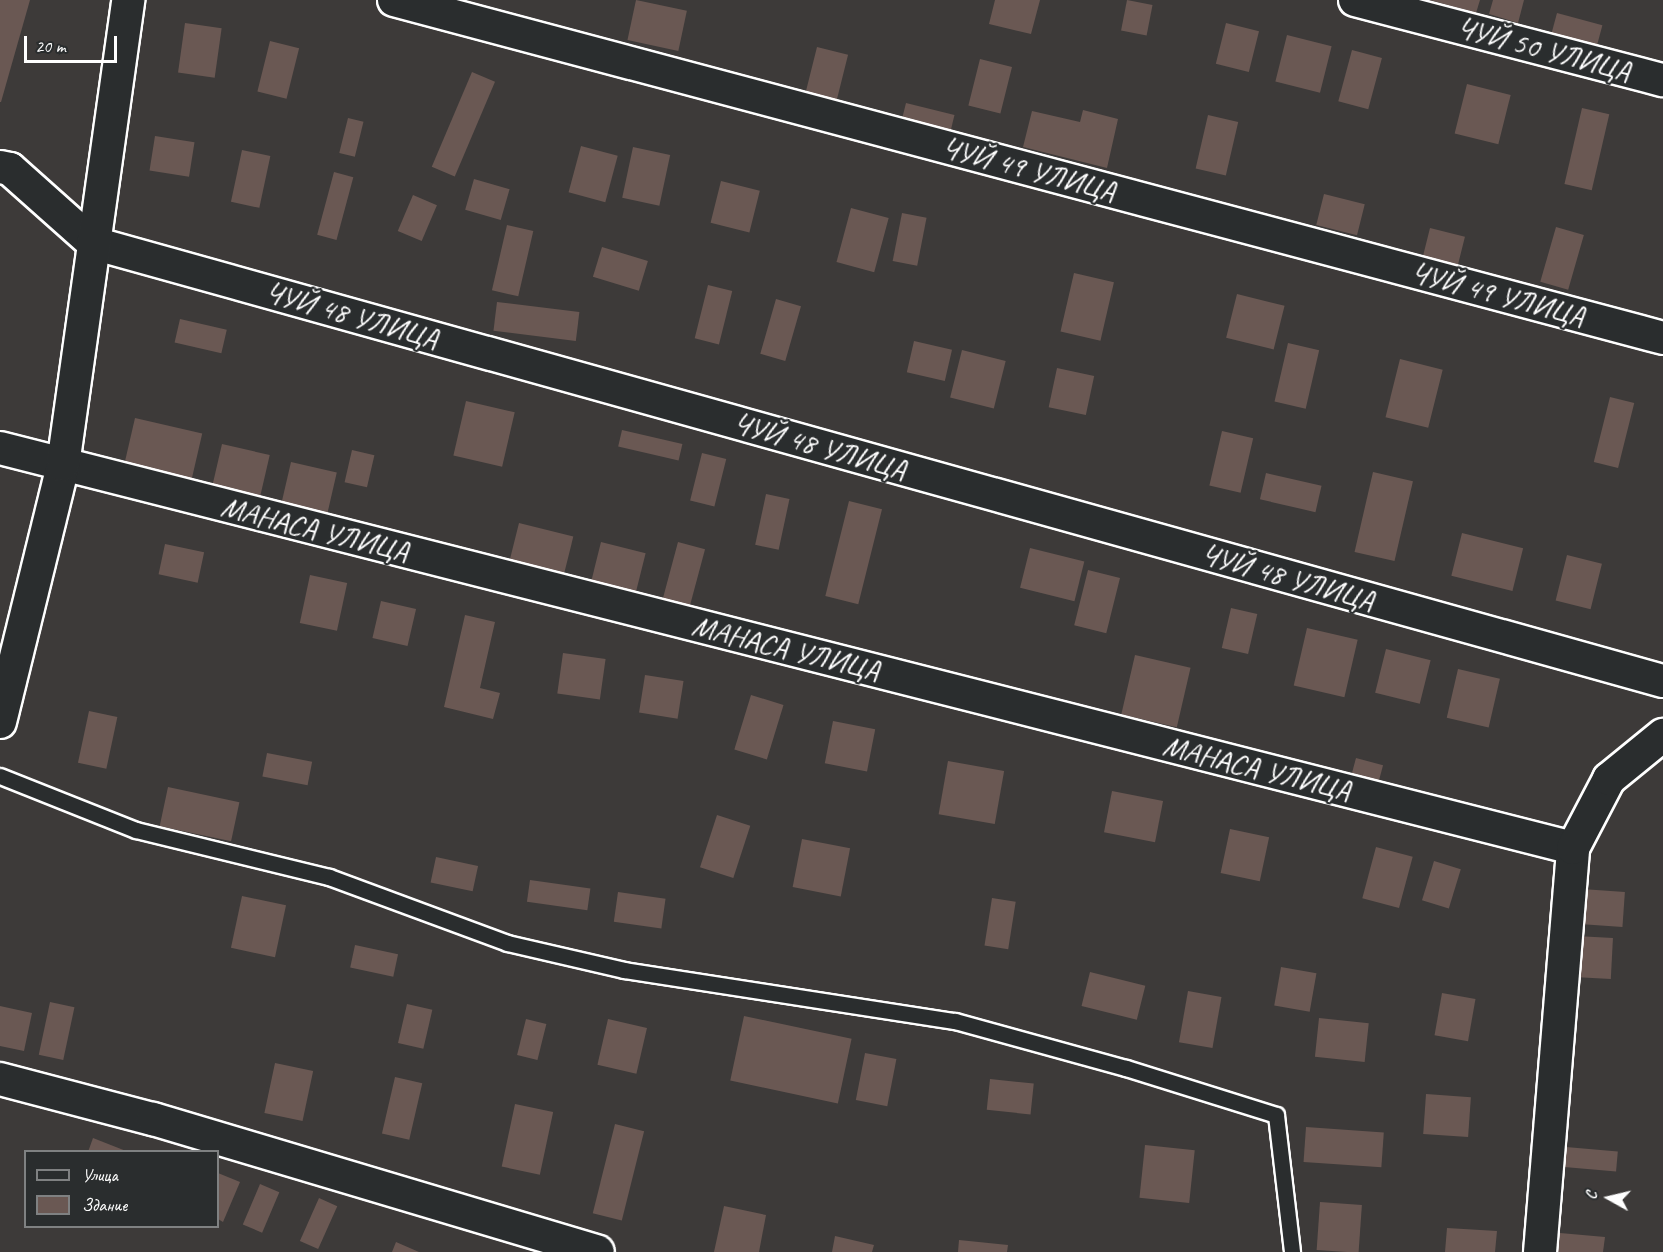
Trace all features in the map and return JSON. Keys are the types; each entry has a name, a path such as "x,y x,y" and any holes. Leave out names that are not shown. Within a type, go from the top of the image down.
{"street":[{"path":"0,722 63,465 128,0"},
{"name":"ЧУЙ 49 УЛИЦА","path":"394,0 1663,338"},
{"name":"ЧУЙ 50 УЛИЦА","path":"1355,0 1663,80"},
{"name":"ЧУЙ 48 УЛИЦА","path":"0,167 10,169 93,243 1663,681"},
{"name":"МАНАСА УЛИЦА","path":"0,448 1573,848"},
{"path":"1540,1252 1573,848 1609,779 1663,735"},
{"path":"0,1079 153,1119 598,1252"}],"lane":[{"path":"0,776 136,830 329,877 507,943 624,970 955,1021 1126,1068 1276,1115 1292,1252"}],"building":[{"path":"0,0 30,0 1,102 0,102"},
{"path":"636,0 687,11 678,51 627,40"},
{"path":"995,0 1040,0 1031,34 989,24"},
{"path":"1127,0 1153,5 1147,35 1121,30"},
{"path":"1430,0 1480,0 1476,13"},
{"path":"1493,0 1524,0 1518,23 1489,14"},
{"path":"1557,13 1602,25 1597,45 1552,33"},
{"path":"185,23 222,28 215,78 178,73"},
{"path":"1226,23 1259,31 1249,72 1216,64"},
{"path":"1287,35 1332,46 1320,93 1275,82"},
{"path":"270,41 299,48 287,99 257,91"},
{"path":"817,47 848,55 837,100 806,93"},
{"path":"1352,50 1382,58 1368,109 1338,101"},
{"path":"980,59 1012,67 1000,114 968,106"},
{"path":"472,72 495,82 455,177 432,167"},
{"path":"1467,84 1511,95 1498,144 1455,133"},
{"path":"906,103 955,115 949,135 901,123"},
{"path":"1582,108 1609,114 1592,190 1564,184"},
{"path":"1083,110 1118,119 1107,168 1023,147 1032,111 1080,122"},
{"path":"1208,115 1238,122 1226,176 1196,169"},
{"path":"348,118 364,122 355,157 339,153"},
{"path":"155,136 195,142 189,177 150,171"},
{"path":"581,146 618,156 605,202 569,192"},
{"path":"633,147 670,155 659,206 622,198"},
{"path":"242,150 270,156 259,208 231,202"},
{"path":"334,172 353,177 336,240 317,235"},
{"path":"474,179 510,189 501,220 465,210"},
{"path":"721,181 760,191 749,232 711,223"},
{"path":"1324,194 1365,204 1357,235 1316,225"},
{"path":"413,195 437,205 422,241 398,231"},
{"path":"851,208 889,218 874,272 837,262"},
{"path":"902,213 927,218 917,266 893,261"},
{"path":"507,225 533,231 518,296 492,290"},
{"path":"1556,227 1584,235 1568,290 1540,282"},
{"path":"1430,228 1465,237 1458,265 1423,256"},
{"path":"602,247 648,261 639,291 593,277"},
{"path":"1074,273 1114,282 1100,341 1061,331"},
{"path":"708,285 732,291 719,344 695,338"},
{"path":"1237,294 1285,306 1274,350 1226,338"},
{"path":"776,299 801,306 785,361 760,354"},
{"path":"497,302 579,312 576,341 493,331"},
{"path":"180,319 227,330 221,353 175,342"},
{"path":"914,341 952,350 945,381 907,372"},
{"path":"1288,343 1319,350 1306,409 1275,401"},
{"path":"962,350 1006,361 994,408 950,398"},
{"path":"1400,359 1443,370 1428,428 1385,417"},
{"path":"1057,368 1094,376 1086,415 1049,407"},
{"path":"1610,397 1634,403 1618,468 1594,462"},
{"path":"466,401 515,412 502,467 453,456"},
{"path":"135,418 202,434 191,481 124,466"},
{"path":"622,430 682,444 679,461 618,447"},
{"path":"1222,431 1253,438 1241,493 1209,486"},
{"path":"222,444 270,455 260,499 212,488"},
{"path":"352,450 374,455 367,487 345,482"},
{"path":"702,453 726,459 714,507 690,501"},
{"path":"291,462 337,473 327,515 281,505"},
{"path":"1373,472 1413,481 1395,561 1355,552"},
{"path":"1266,473 1322,486 1315,512 1260,499"},
{"path":"766,494 789,499 779,550 755,545"},
{"path":"849,501 882,509 858,604 825,596"},
{"path":"519,523 573,537 562,581 508,568"},
{"path":"1462,533 1523,548 1512,591 1451,576"},
{"path":"601,542 646,553 635,597 590,586"},
{"path":"678,542 705,549 690,606 663,599"},
{"path":"165,544 204,552 198,583 159,574"},
{"path":"1030,548 1084,562 1074,601 1020,588"},
{"path":"1567,555 1602,564 1591,609 1556,601"},
{"path":"1088,570 1120,578 1106,633 1074,625"},
{"path":"310,575 347,583 337,631 300,623"},
{"path":"381,601 416,609 408,646 372,638"},
{"path":"1231,608 1257,614 1248,654 1222,648"},
{"path":"465,615 495,622 480,688 500,693 493,719 444,707"},
{"path":"1307,628 1358,640 1344,697 1294,685"},
{"path":"1386,649 1431,660 1420,704 1375,693"},
{"path":"563,653 606,659 600,700 557,694"},
{"path":"1135,655 1191,668 1177,727 1121,714"},
{"path":"1458,669 1500,679 1489,727 1447,718"},
{"path":"645,675 684,681 678,719 639,713"},
{"path":"751,695 784,705 767,759 734,750"},
{"path":"89,711 117,717 106,769 78,763"},
{"path":"833,721 875,729 867,771 825,763"},
{"path":"267,753 312,762 308,785 262,777"},
{"path":"1356,758 1383,765 1377,788 1350,781"},
{"path":"948,761 1004,771 995,824 939,814"},
{"path":"168,787 239,802 231,841 160,826"},
{"path":"1112,791 1163,801 1155,842 1104,832"},
{"path":"717,815 750,826 733,878 700,867"},
{"path":"1230,829 1269,837 1260,881 1221,873"},
{"path":"802,839 850,848 841,896 793,887"},
{"path":"1376,847 1413,857 1399,908 1362,898"},
{"path":"436,857 478,866 473,891 431,882"},
{"path":"1434,861 1461,869 1449,908 1422,900"},
{"path":"530,880 590,888 587,910 527,902"},
{"path":"1582,889 1625,892 1622,927 1580,924"},
{"path":"618,892 666,899 661,928 614,922"},
{"path":"242,896 286,905 275,957 231,948"},
{"path":"992,898 1016,902 1008,949 984,945"},
{"path":"1576,936 1613,938 1611,979 1574,977"},
{"path":"355,945 398,954 393,977 350,967"},
{"path":"1281,967 1316,973 1310,1012 1274,1005"},
{"path":"1090,972 1145,986 1137,1020 1082,1006"},
{"path":"1188,991 1221,997 1212,1048 1179,1042"},
{"path":"1442,993 1475,999 1468,1041 1435,1035"},
{"path":"50,1002 74,1007 63,1060 39,1055"},
{"path":"407,1004 432,1010 423,1049 398,1043"},
{"path":"0,1006 32,1013 24,1051 0,1046"},
{"path":"744,1016 852,1039 838,1103 730,1081"},
{"path":"1319,1018 1369,1023 1365,1062 1315,1057"},
{"path":"526,1019 546,1024 537,1060 517,1055"},
{"path":"608,1019 647,1028 636,1074 597,1065"},
{"path":"865,1053 896,1059 887,1106 856,1100"},
{"path":"275,1063 313,1071 303,1121 264,1113"},
{"path":"395,1077 422,1083 409,1140 382,1134"},
{"path":"990,1079 1034,1084 1031,1114 987,1110"},
{"path":"1426,1094 1471,1097 1468,1137 1423,1134"},
{"path":"515,1104 553,1112 540,1175 502,1167"},
{"path":"615,1124 644,1131 622,1221 593,1213"},
{"path":"1306,1127 1384,1132 1381,1167 1304,1162"},
{"path":"93,1138 123,1150 89,1150"},
{"path":"1145,1145 1195,1150 1189,1203 1139,1198"},
{"path":"1566,1147 1618,1152 1616,1171 1564,1167"},
{"path":"219,1173 240,1182 223,1222 219,1220"},
{"path":"260,1184 279,1192 262,1233 243,1225"},
{"path":"319,1198 337,1206 318,1249 300,1241"},
{"path":"1320,1202 1362,1205 1359,1252 1317,1250"},
{"path":"724,1206 766,1215 759,1252 714,1252"},
{"path":"1447,1228 1497,1231 1495,1252 1445,1252"},
{"path":"1560,1233 1605,1237 1603,1252 1558,1252"},
{"path":"835,1236 874,1245 872,1252 832,1252"},
{"path":"959,1240 1008,1245 1007,1252 958,1252"},
{"path":"396,1242 419,1252 392,1252"}]}
